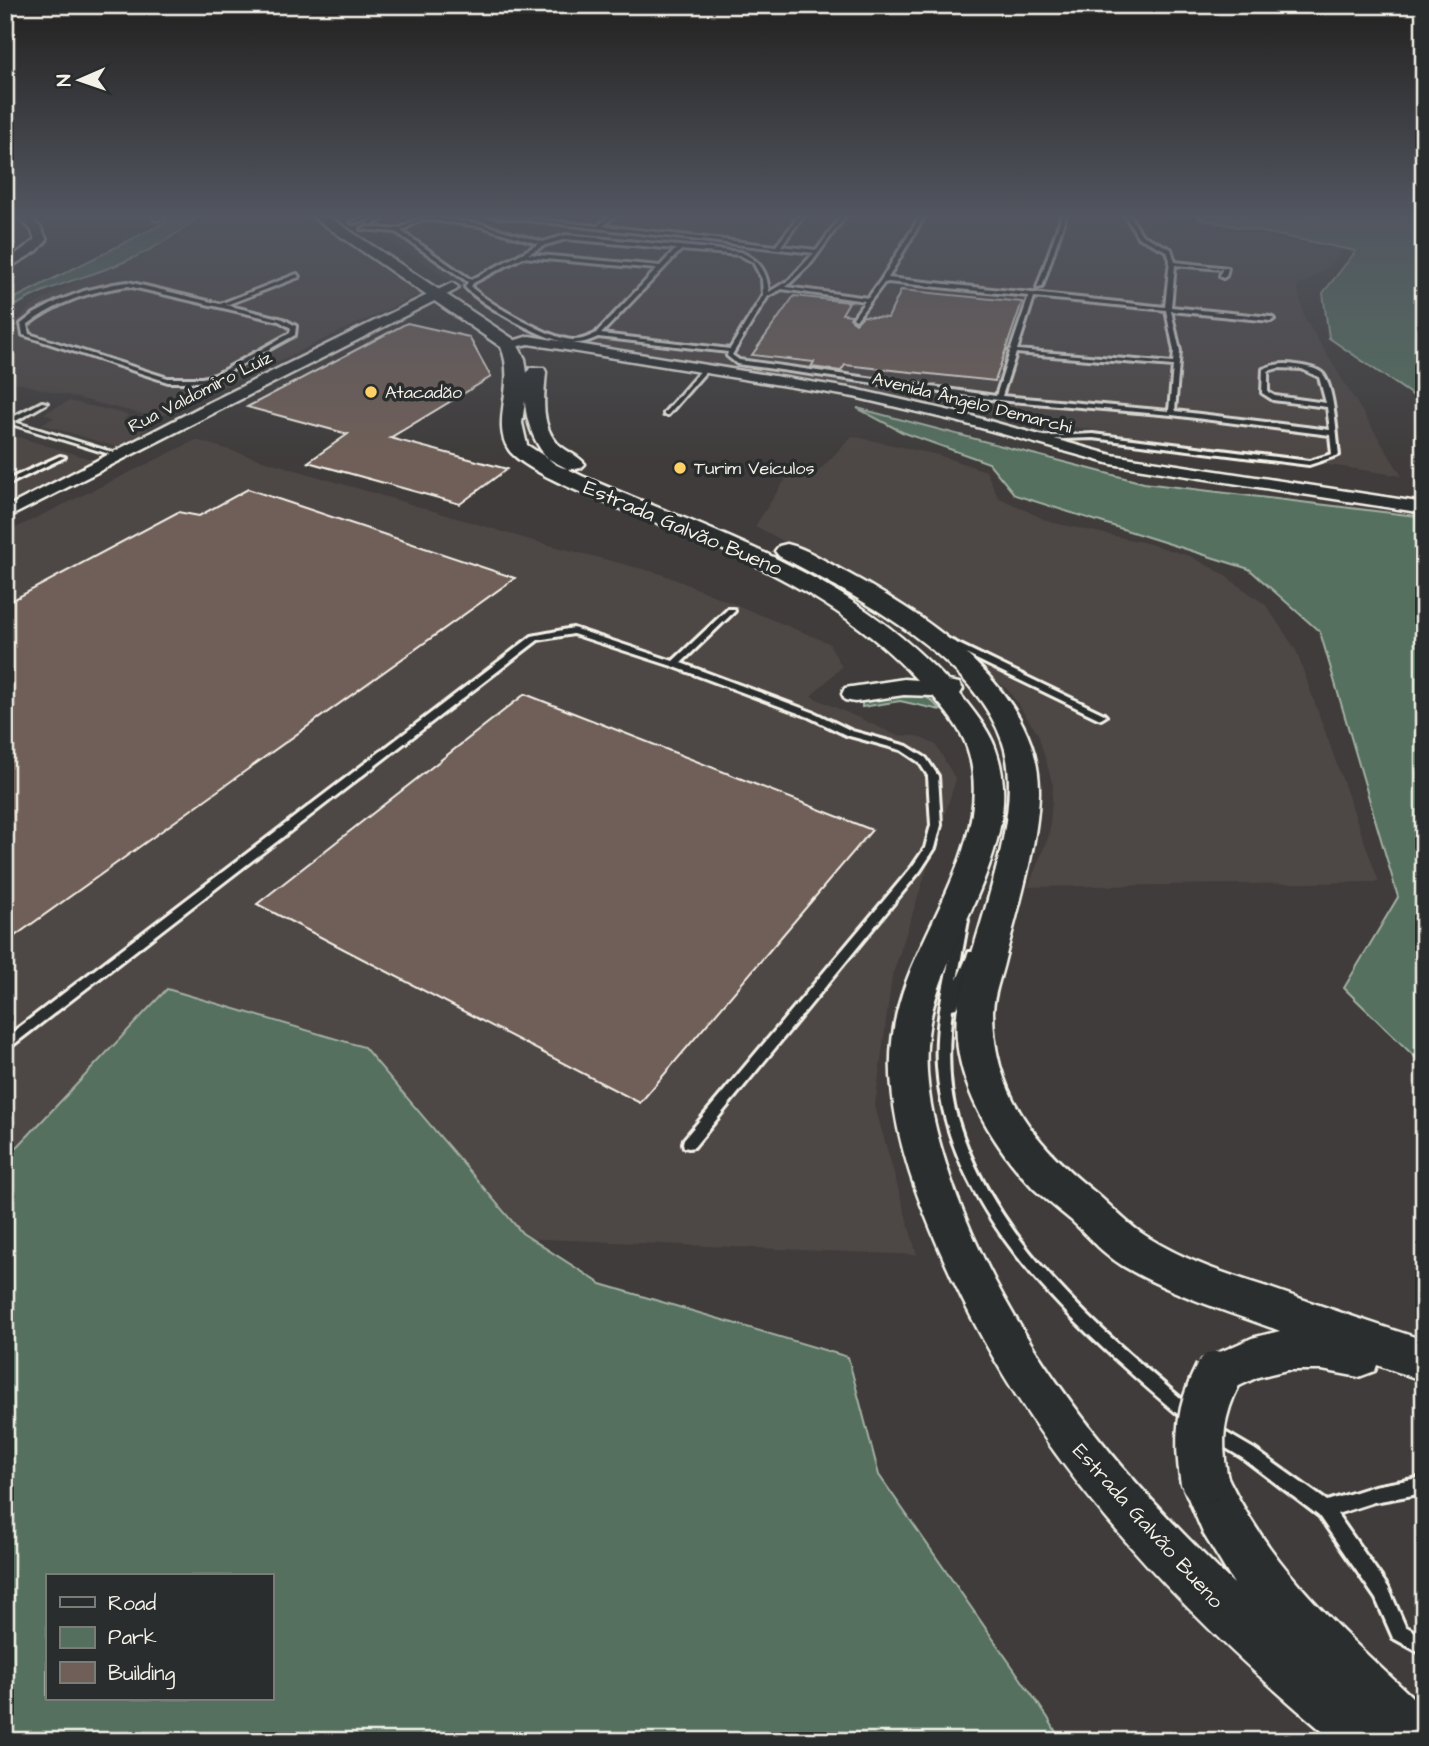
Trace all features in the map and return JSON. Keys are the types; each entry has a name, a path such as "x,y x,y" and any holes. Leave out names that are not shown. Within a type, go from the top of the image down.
{"main road":[{"path":"452,296 519,342"},
{"name":"Estrada Galvão Bueno","path":"1376,1741 1306,1685 1186,1573 1079,1452 1009,1349 968,1271 933,1184 911,1092 909,1045 914,1010 922,984 993,860 1020,839 1026,799 1017,741 999,707 981,683 947,650 831,573 755,535 566,461 549,448 539,435 535,419 538,361 536,349 519,342 519,384 512,418 513,439 518,448 573,481 690,527 785,570 869,624 920,668 976,736 983,750 993,860 975,1008 975,1045 981,1072 995,1104 1027,1152 1047,1176 1119,1240 1164,1268 1424,1362"},
{"path":"855,694 904,687 937,686"},
{"path":"1419,1741 1265,1584 1216,1513 1204,1479 1198,1446 1200,1420 1207,1394 1218,1375 1248,1358 1271,1351 1309,1346 1334,1349 1424,1376"}],"street":[{"name":"Rua Valdomiro Luíz","path":"5,514 430,296"},
{"name":"Avenida Ângelo Demarchi","path":"519,342 854,393 959,417 1111,459 1424,508"}],"lane":[{"path":"71,296 41,311 24,324 26,335 168,380 217,376 293,334 294,327 281,320 180,296"},
{"path":"219,306 244,296"},
{"path":"481,296 552,338 581,342 597,335 634,296"},
{"path":"765,296 729,355 731,359 750,364 998,398 1172,413 1334,433"},
{"path":"844,296 869,300"},
{"path":"856,318 872,296"},
{"path":"998,398 1031,296"},
{"path":"1047,296 1271,319"},
{"path":"1168,296 1167,308 1177,351 1172,413"},
{"path":"597,335 732,351"},
{"path":"1012,351 1177,365"},
{"path":"1033,438 1093,436 1309,463 1336,455 1330,405 1320,373 1277,366 1265,370 1265,393 1273,398 1330,405"},
{"path":"666,414 705,369"},
{"path":"44,403 11,420 11,423 118,455"},
{"path":"5,484 62,457"},
{"path":"675,664 731,611"},
{"path":"916,629 1101,716"},
{"path":"5,1045 535,638 573,631 675,664 812,715 849,733 904,748 923,760 933,776 936,825 930,848 916,869 689,1143"},
{"path":"944,1024 993,860"},
{"path":"993,860 944,1024 943,1067 953,1125 965,1160 984,1196 1026,1258 1076,1310 1162,1391 1218,1436 1249,1454 1325,1510 1382,1593 1399,1632 1424,1647"},
{"path":"1325,1510 1374,1494 1424,1486"}],"shaded area":[{"path":"49,296 415,296 158,418 5,380 5,334 29,308"},
{"path":"481,296 1299,296 1305,319 1402,476 994,415 764,372 572,343"},
{"path":"69,401 130,415 124,419 146,425 143,427 149,429 116,447 41,424 54,418 44,413"},
{"path":"5,433 95,460 5,505"},
{"path":"852,436 938,455 986,471 998,497 1050,522 1147,543 1190,556 1220,572 1266,605 1296,650 1379,882 1028,887 1049,835 1053,786 1038,734 1008,690 888,597 755,526 792,469 817,473"},
{"path":"196,440 534,541 662,574 829,643 842,667 811,696 896,735 917,736 936,745 956,780 892,977 875,1106 917,1255 5,1216 5,533"}],"green space":[{"path":"18,296 32,296 5,313 5,303"},
{"path":"1323,296 1424,296 1424,403 1329,338"},
{"path":"857,408 1144,483 1424,517 1424,1066 1344,988 1398,897 1320,632 1249,569 1015,495 989,463 902,432"},
{"path":"894,694 925,696 940,710 900,701 862,707 862,702"},
{"path":"167,989 364,1047 522,1233 601,1284 848,1357 879,1475 1048,1718 1061,1741 5,1741 5,1160"}],"building":[{"path":"794,296 849,302 842,314 852,315 850,318 856,323 863,316 888,318 898,296 966,296 1022,302 995,381 845,365 841,371 811,367 814,362 752,355"},
{"name":"Atacadão","path":"407,323 469,337 491,377 390,438 507,469 460,504 308,462 348,434 247,407"},
{"path":"248,489 515,578 5,943 5,604 178,512 199,516"},
{"path":"525,694 872,830 640,1103 257,904"}],"place":[{"name":"Atacadão","path":"371,392"},
{"name":"Turim Veículos","path":"680,468"}]}
